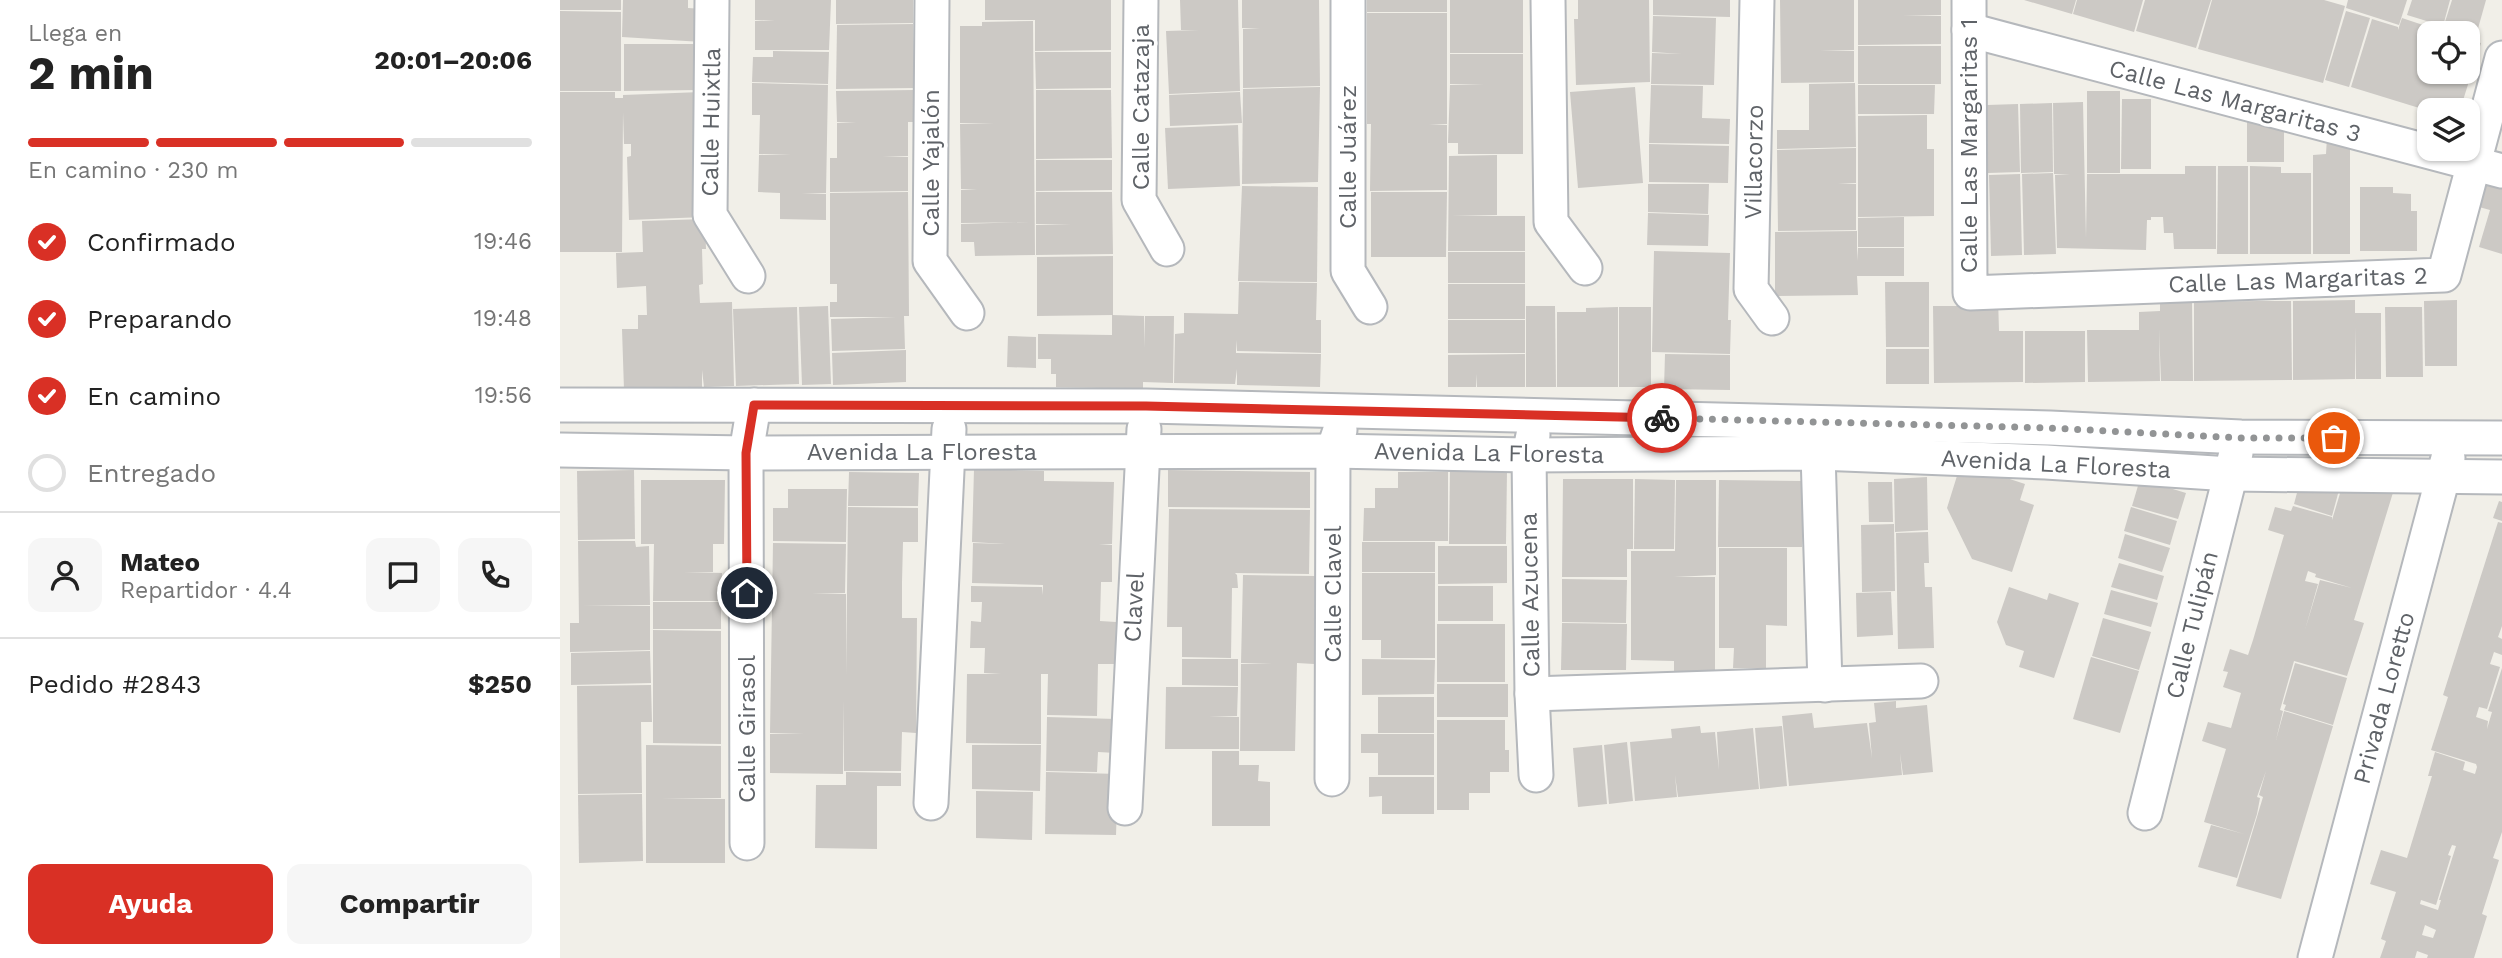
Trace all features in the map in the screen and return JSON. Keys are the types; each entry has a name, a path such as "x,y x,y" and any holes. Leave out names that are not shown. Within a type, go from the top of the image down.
{"street":[{"name":"Calle Huixtla","path":"712,0 710,215 748,276"},
{"name":"Calle Yajalón","path":"932,0 930,261 967,313"},
{"name":"Calle Catazaja","path":"1141,0 1139,200 1167,249"},
{"name":"Calle Juárez","path":"1348,0 1348,271 1370,307"},
{"path":"1548,0 1551,222 1585,268"},
{"name":"Villacorzo","path":"1757,0 1751,289 1772,318"},
{"name":"Calle Las Margaritas 3","path":"1969,15 2488,167"},
{"name":"Calle Las Margaritas 1","path":"1969,15 1970,293"},
{"name":"Calle Las Margaritas 2","path":"1970,293 2444,275 2488,167 2502,58"},
{"name":"Avenida La Floresta","path":"560,405 1146,406 1536,415 1819,438 2046,462 2230,474 2502,477"},
{"name":"Calle Girasol","path":"747,843 746,453 754,405"},
{"path":"931,803 949,452 949,405"},
{"name":"Clavel","path":"1125,808 1146,406"},
{"name":"Calle Clavel","path":"1332,779 1333,451 1345,411"},
{"name":"Calle Azucena","path":"1536,415 1529,455 1532,694 1536,775"},
{"path":"2046,462 2050,428"},
{"name":"Avenida La Floresta","path":"560,450 746,453 1333,451 1529,455 2050,428 2241,438 2502,439"},
{"path":"1819,438 1825,685"},
{"name":"Calle Tulipán","path":"2145,813 2241,438"},
{"name":"Privada Loretto","path":"2315,958 2452,439"},
{"path":"1532,694 1921,681"}],"building":[{"path":"560,0 621,0 621,10 560,10"},
{"path":"623,0 688,0 688,8 704,9 702,42 622,37"},
{"path":"755,0 831,0 829,50 755,50 755,21 775,21 755,20"},
{"path":"836,0 913,0 913,23 836,24"},
{"path":"985,0 1111,0 1111,50 1035,51 1035,20 985,20"},
{"path":"1180,0 1238,0 1240,91 1169,94 1166,31 1199,30 1181,30"},
{"path":"1242,0 1319,0 1320,86 1243,88 1243,29 1260,28 1242,28"},
{"path":"1367,0 1447,0 1447,12 1367,12"},
{"path":"1450,0 1523,0 1523,53 1450,53"},
{"path":"1578,0 1649,0 1650,82 1576,85 1574,19 1578,19"},
{"path":"1653,0 1730,0 1730,17 1653,15"},
{"path":"1780,0 1854,0 1854,50 1820,50 1854,51 1854,82 1781,83"},
{"path":"1858,0 1941,0 1941,15 1903,15 1941,16 1941,44 1858,45"},
{"path":"2024,0 2076,0 2072,14"},
{"path":"2077,0 2143,0 2134,32 2073,14"},
{"path":"2145,0 2211,0 2196,48 2136,31"},
{"path":"2212,0 2324,0 2345,6 2323,83 2198,49"},
{"path":"2348,0 2407,0 2399,25 2346,8"},
{"path":"2412,0 2450,0 2444,21 2427,21 2407,15"},
{"path":"2452,0 2486,0 2480,21 2445,21"},
{"path":"560,11 621,12 621,91 560,91"},
{"path":"2346,11 2370,18 2349,87 2325,80"},
{"path":"1367,13 1447,13 1447,124 1429,124 1447,125 1447,190 1370,191 1371,124 1367,124"},
{"path":"1653,16 1716,18 1714,85 1651,84 1652,53 1682,54 1652,52"},
{"path":"2402,18 2417,23 2417,84 2468,84 2464,98 2417,98 2417,107 2351,87 2372,19 2398,27 2398,30"},
{"path":"1033,21 1035,255 975,256 974,242 961,242 961,224 1030,222 961,223 961,190 977,190 961,189 960,124 994,124 960,123 960,26 982,26 982,22"},
{"path":"913,24 914,88 836,89 837,25"},
{"path":"624,44 698,44 698,90 624,91"},
{"path":"1858,46 1941,46 1941,84 1858,84"},
{"path":"773,51 829,52 828,84 752,82 753,57 773,57"},
{"path":"1035,52 1111,52 1111,88 1036,89"},
{"path":"1450,54 1523,54 1523,154 1458,154 1458,143 1448,143 1450,85 1484,85 1450,84"},
{"path":"752,83 828,85 826,193 802,193 826,194 826,220 780,219 780,193 758,192 759,155 791,155 759,154 760,115 752,115"},
{"path":"1855,83 1856,147 1777,149 1777,130 1809,130 1809,84"},
{"path":"1651,85 1703,86 1702,118 1730,119 1729,144 1649,143"},
{"path":"1858,85 1935,85 1934,114 1858,114"},
{"path":"1320,87 1318,182 1242,184 1243,89"},
{"path":"1635,87 1643,183 1578,188 1570,92"},
{"path":"914,90 914,122 908,122 908,156 883,156 908,157 908,191 830,192 830,158 837,158 837,123 856,123 837,122 836,91"},
{"path":"1036,90 1111,90 1112,158 1036,159"},
{"path":"2087,91 2120,91 2120,173 2087,173"},
{"path":"560,92 615,92 615,98 623,98 623,95 701,92 704,217 629,220 627,157 631,156 631,144 624,144 623,112 622,252 560,252"},
{"path":"1240,92 1242,123 1170,126 1169,95"},
{"path":"2122,99 2151,99 2151,169 2121,169"},
{"path":"2083,102 2086,238 2087,174 2185,174 2185,166 2216,166 2216,249 2174,249 2173,233 2164,233 2163,217 2151,217 2151,220 2147,220 2146,250 2057,248 2055,175 2070,175 2054,174 2053,103"},
{"path":"2052,103 2053,172 2021,173 2020,104"},
{"path":"2018,104 2020,172 1988,173 1987,105"},
{"path":"1927,115 1927,149 1934,149 1934,216 1858,217 1858,116"},
{"path":"2247,116 2284,125 2284,162 2247,162"},
{"path":"1238,125 1240,186 1168,189 1165,128"},
{"path":"2327,137 2350,137 2350,254 2313,254 2313,155 2326,154"},
{"path":"1649,144 1729,146 1728,183 1649,182"},
{"path":"1856,148 1856,183 1838,183 1856,184 1856,230 1778,231 1777,150"},
{"path":"1497,155 1497,215 1452,216 1525,216 1525,251 1448,251 1449,156"},
{"path":"1036,160 1112,160 1112,190 1036,191"},
{"path":"2218,166 2248,166 2248,254 2217,254"},
{"path":"2250,166 2281,167 2281,173 2311,173 2311,254 2250,254"},
{"path":"2053,173 2056,254 2024,255 2022,174"},
{"path":"2489,173 2502,177 2502,254 2479,247 2490,210 2479,207"},
{"path":"2020,174 2022,255 1991,256 1989,175"},
{"path":"1648,184 1709,184 1708,214 1648,212"},
{"path":"1242,186 1318,187 1317,282 1238,281"},
{"path":"2360,187 2393,187 2393,193 2411,194 2411,211 2417,211 2417,251 2360,251"},
{"path":"908,192 909,316 904,316 905,349 832,351 831,319 896,317 830,317 830,302 837,302 837,284 830,284 830,193"},
{"path":"1036,192 1112,192 1113,254 1036,255 1036,225 1071,224 1036,224"},
{"path":"1371,192 1447,192 1446,257 1371,257"},
{"path":"1648,213 1709,215 1708,246 1647,245"},
{"path":"1904,217 1904,247 1858,247 1858,218"},
{"path":"705,219 706,249 702,249 703,284 699,285 700,303 732,302 734,386 704,387 702,370 702,388 624,390 622,329 638,329 638,315 647,315 646,286 617,288 616,253 643,252 642,221"},
{"path":"1857,231 1857,261 1858,248 1904,248 1904,276 1857,276 1858,295 1775,296 1775,232"},
{"path":"1654,251 1730,253 1730,354 1652,352"},
{"path":"1448,252 1525,252 1525,283 1448,283"},
{"path":"1113,256 1113,315 1037,316 1037,257"},
{"path":"1239,282 1317,283 1316,320 1321,320 1321,353 1237,351 1236,340 1236,353 1321,354 1320,387 1237,385 1237,369 1235,384 1174,383 1175,334 1184,333 1184,313 1238,314"},
{"path":"1885,282 1929,282 1929,347 1886,347"},
{"path":"1448,284 1525,284 1525,319 1448,319"},
{"path":"1998,298 1999,331 2023,331 2023,382 1934,383 1933,306 1967,306"},
{"path":"2355,300 2355,313 2381,313 2381,379 2356,379 2355,327 2355,379 2293,380 2293,301"},
{"path":"2457,300 2457,366 2425,366 2424,301"},
{"path":"2291,301 2292,380 2194,381 2194,302"},
{"path":"2160,302 2192,302 2193,381 2161,381 2159,329 2160,381 2088,382 2087,330 2139,330 2139,312 2160,311"},
{"path":"828,306 831,384 802,385 799,307"},
{"path":"1526,306 1555,306 1556,387 1526,387"},
{"path":"797,307 799,384 736,386 733,309"},
{"path":"1618,307 1618,387 1557,387 1557,312 1586,312 1586,308"},
{"path":"1619,307 1651,307 1651,387 1619,387"},
{"path":"2385,307 2422,307 2423,377 2386,377"},
{"path":"1112,315 1144,316 1144,348 1145,316 1174,316 1173,383 1143,382 1143,389 1056,387 1056,374 1051,374 1051,359 1038,359 1038,334 1112,335"},
{"path":"1448,320 1525,320 1525,353 1448,353"},
{"path":"2025,331 2085,331 2085,382 2025,383"},
{"path":"1008,336 1036,337 1036,368 1007,367"},
{"path":"1886,349 1929,349 1929,384 1886,384"},
{"path":"906,350 906,382 833,385 832,353"},
{"path":"1525,354 1525,387 1477,387 1476,374 1476,387 1448,387 1448,355"},
{"path":"1665,354 1730,355 1730,390 1664,389"},
{"path":"1961,463 2025,484 2020,500 2034,505 2012,572 1972,559 1947,508"},
{"path":"974,469 1044,471 1044,481 1114,482 1112,544 1099,545 1112,545 1112,582 1101,582 1100,621 1116,622 1115,664 1098,664 1097,716 1047,715 1048,674 1041,674 1041,744 966,743 967,674 1001,674 984,673 985,648 970,648 971,621 981,622 982,602 971,602 971,586 1042,587 1043,595 1043,585 972,583 973,543 1005,544 972,542"},
{"path":"634,470 635,539 578,540 577,471"},
{"path":"1168,470 1310,472 1310,508 1168,507"},
{"path":"1450,471 1507,471 1506,544 1449,544"},
{"path":"849,472 919,473 918,506 848,506"},
{"path":"1398,472 1448,472 1448,541 1363,541 1364,508 1375,508 1375,488 1398,488"},
{"path":"1927,477 1928,530 1895,532 1894,479"},
{"path":"1563,479 1633,479 1633,549 1627,549 1627,577 1562,577"},
{"path":"1635,479 1675,480 1674,549 1634,549"},
{"path":"2140,479 2186,493 2178,519 2132,506"},
{"path":"641,480 725,480 724,544 713,544 713,572 684,572 722,573 721,601 653,601 654,544 641,544"},
{"path":"1676,480 1716,480 1716,575 1674,577 1715,577 1715,676 1674,675 1674,661 1631,660 1631,551 1675,551"},
{"path":"1719,480 1803,481 1802,547 1718,547"},
{"path":"2344,480 2395,486 2354,620 2364,623 2347,676 2294,661 2280,710 2283,711 2276,740 2284,711 2333,726 2281,899 2236,886 2263,797 2259,795 2266,771 2257,797 2260,798 2257,814 2237,878 2198,867 2211,825 2244,834 2204,822 2226,749 2202,741 2208,722 2231,728 2241,693 2223,687 2228,672 2223,671 2230,649 2248,655 2253,640 2284,535 2268,530 2275,507 2291,511 2293,506 2332,517 2332,520","holes":["2308,571 2316,574 2315,577 2352,588 2320,580 2305,630 2318,584 2305,581"]},
{"path":"1868,482 1892,482 1893,522 1869,522"},
{"path":"788,489 847,489 846,542 773,541 773,508 788,508"},
{"path":"2298,489 2339,490 2332,516 2294,504"},
{"path":"2499,501 2502,502 2502,521 2493,518"},
{"path":"848,507 918,508 918,542 903,542 902,582 902,618 917,618 916,733 902,732 901,771 844,771 844,700 843,774 770,773 770,734 804,734 770,733 773,543 846,544 845,593 812,594 846,594 846,675"},
{"path":"2131,507 2177,521 2170,545 2124,531"},
{"path":"1169,509 1310,510 1309,574 1235,573 1238,588 1232,588 1231,658 1182,657 1182,627 1167,627"},
{"path":"2498,522 2502,523 2502,626 2498,637 2502,639 2502,655 2494,652 2490,664 2500,667 2487,709 2479,707 2476,717 2488,721 2487,729 2492,712 2488,711 2502,668 2502,832 2493,858 2499,860 2482,914 2487,916 2474,958 2427,958 2428,955 2417,951 2415,958 2380,958 2386,941 2381,939 2396,892 2370,884 2381,850 2407,858 2432,776 2428,776 2435,752 2465,762 2463,770 2475,774 2477,767 2476,764 2431,750 2448,697 2443,695","holes":["2452,845 2456,846 2438,910 2420,904 2421,900 2436,905","2425,925 2436,930 2433,938 2422,935"]},
{"path":"1894,524 1895,591 1862,592 1861,525"},
{"path":"1928,532 1929,563 1924,563 1925,587 1932,587 1934,648 1898,649 1896,533"},
{"path":"2125,534 2170,548 2162,572 2118,558"},
{"path":"578,541 635,541 636,547 649,546 650,605 583,606 650,606 650,650 570,652 570,623 579,623"},
{"path":"1362,542 1435,542 1435,572 1362,572"},
{"path":"1438,546 1507,546 1507,583 1438,584"},
{"path":"1719,548 1787,548 1787,626 1766,625 1766,668 1733,668 1734,648 1719,648"},
{"path":"2119,563 2164,576 2157,600 2111,587"},
{"path":"1362,573 1435,573 1435,658 1381,658 1381,640 1362,640"},
{"path":"1243,575 1315,576 1314,664 1297,663 1295,751 1240,751 1241,664 1272,664 1241,663"},
{"path":"1562,579 1627,580 1626,623 1562,622"},
{"path":"1438,586 1493,586 1493,621 1438,621"},
{"path":"2009,587 2047,600 2049,593 2079,603 2054,678 2019,667 2024,651 2006,645 1997,622"},
{"path":"2111,590 2158,603 2151,627 2104,614"},
{"path":"1891,592 1893,635 1857,637 1856,593"},
{"path":"653,602 721,602 721,629 653,629"},
{"path":"2103,618 2151,632 2139,670 2092,656"},
{"path":"1562,623 1627,624 1626,670 1561,670"},
{"path":"1437,624 1505,624 1505,682 1437,682"},
{"path":"653,630 721,631 721,744 653,743"},
{"path":"650,651 651,683 571,685 571,653"},
{"path":"2091,657 2139,671 2120,733 2073,719"},
{"path":"1182,659 1238,659 1238,686 1182,685"},
{"path":"1362,659 1435,660 1434,694 1362,695"},
{"path":"2295,663 2347,678 2333,725 2284,710 2286,705 2283,704"},
{"path":"1437,684 1508,684 1508,717 1437,717"},
{"path":"651,685 652,722 641,722 642,793 578,794 577,686"},
{"path":"1166,687 1238,687 1237,716 1209,717 1239,717 1239,749 1165,749"},
{"path":"1378,697 1434,697 1434,733 1378,733"},
{"path":"1896,701 1896,708 1927,705 1933,772 1903,775 1900,753 1902,775 1789,786 1782,716 1812,713 1814,728 1867,723 1872,758 1869,723 1876,722 1874,703"},
{"path":"1047,717 1116,719 1116,753 1098,752 1097,772 1046,771"},
{"path":"1437,720 1505,720 1505,750 1509,750 1509,772 1490,772 1490,793 1469,793 1469,810 1437,810"},
{"path":"1700,726 1701,733 1715,732 1719,770 1717,732 1753,728 1759,789 1678,797 1675,775 1677,797 1635,801 1630,742 1672,738 1671,729"},
{"path":"1782,726 1787,786 1760,789 1755,728"},
{"path":"1361,734 1434,734 1434,775 1378,775 1378,753 1361,753"},
{"path":"1627,742 1633,801 1609,804 1604,745"},
{"path":"646,745 721,746 721,798 662,799 725,799 725,863 646,863"},
{"path":"972,745 1041,745 1040,791 972,789"},
{"path":"1602,745 1607,804 1578,807 1573,748"},
{"path":"1212,751 1239,751 1239,765 1259,765 1258,781 1270,782 1270,826 1212,826"},
{"path":"846,772 901,773 901,786 877,786 877,849 815,848 816,785 846,785"},
{"path":"1046,772 1118,774 1116,835 1045,834"},
{"path":"1369,777 1434,777 1434,814 1382,814 1382,796 1369,797"},
{"path":"976,791 1033,792 1032,840 976,838"},
{"path":"642,794 643,861 579,863 578,795"}],"way so far":[{"path":"1662,418 2050,428 2241,438 2334,438"}],"route":[{"path":"747,593 746,453 754,405 1146,406 1662,418"}]}
